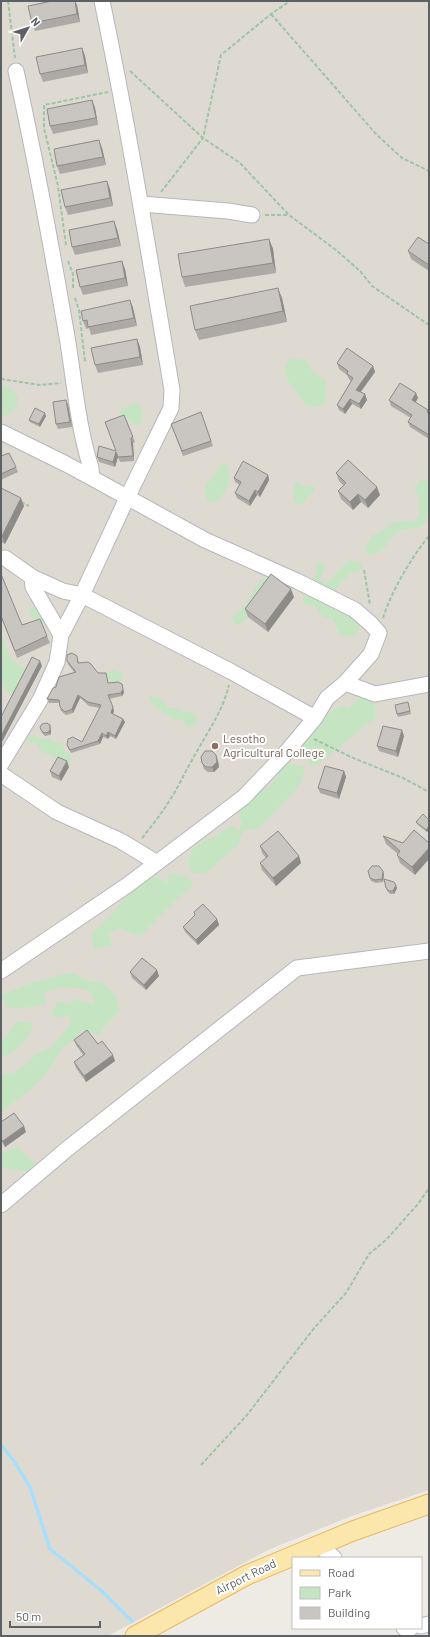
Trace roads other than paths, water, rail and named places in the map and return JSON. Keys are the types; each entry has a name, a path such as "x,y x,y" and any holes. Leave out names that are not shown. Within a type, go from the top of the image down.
{"main road":[{"name":"Airport Road","path":"135,1636 247,1575 319,1545 429,1504"}],"street":[{"path":"1,764 42,693 57,662 61,635 82,595 171,408 172,390 141,204 116,67 102,1"},
{"path":"16,71 49,231 77,400 92,478"},
{"path":"141,204 228,210 252,215"},
{"path":"1,432 66,464 205,540 297,581 355,610 379,633 371,654 345,683 327,698 315,718 283,756 244,797 157,863 1,971"},
{"path":"5,558 32,576 64,591 82,595 232,672 315,718"},
{"path":"32,576 33,587 61,635"},
{"path":"345,683 376,694 429,684"},
{"path":"1,774 57,812 121,841 157,863"},
{"path":"1,1205 67,1149 297,968 429,951"},
{"path":"319,1545 333,1557"}],"waterway":[{"path":"1,1445 14,1461 30,1487 50,1549 103,1592 132,1621"}],"place":[{"name":"Lesotho Agricultural College","path":"215,746"}]}
